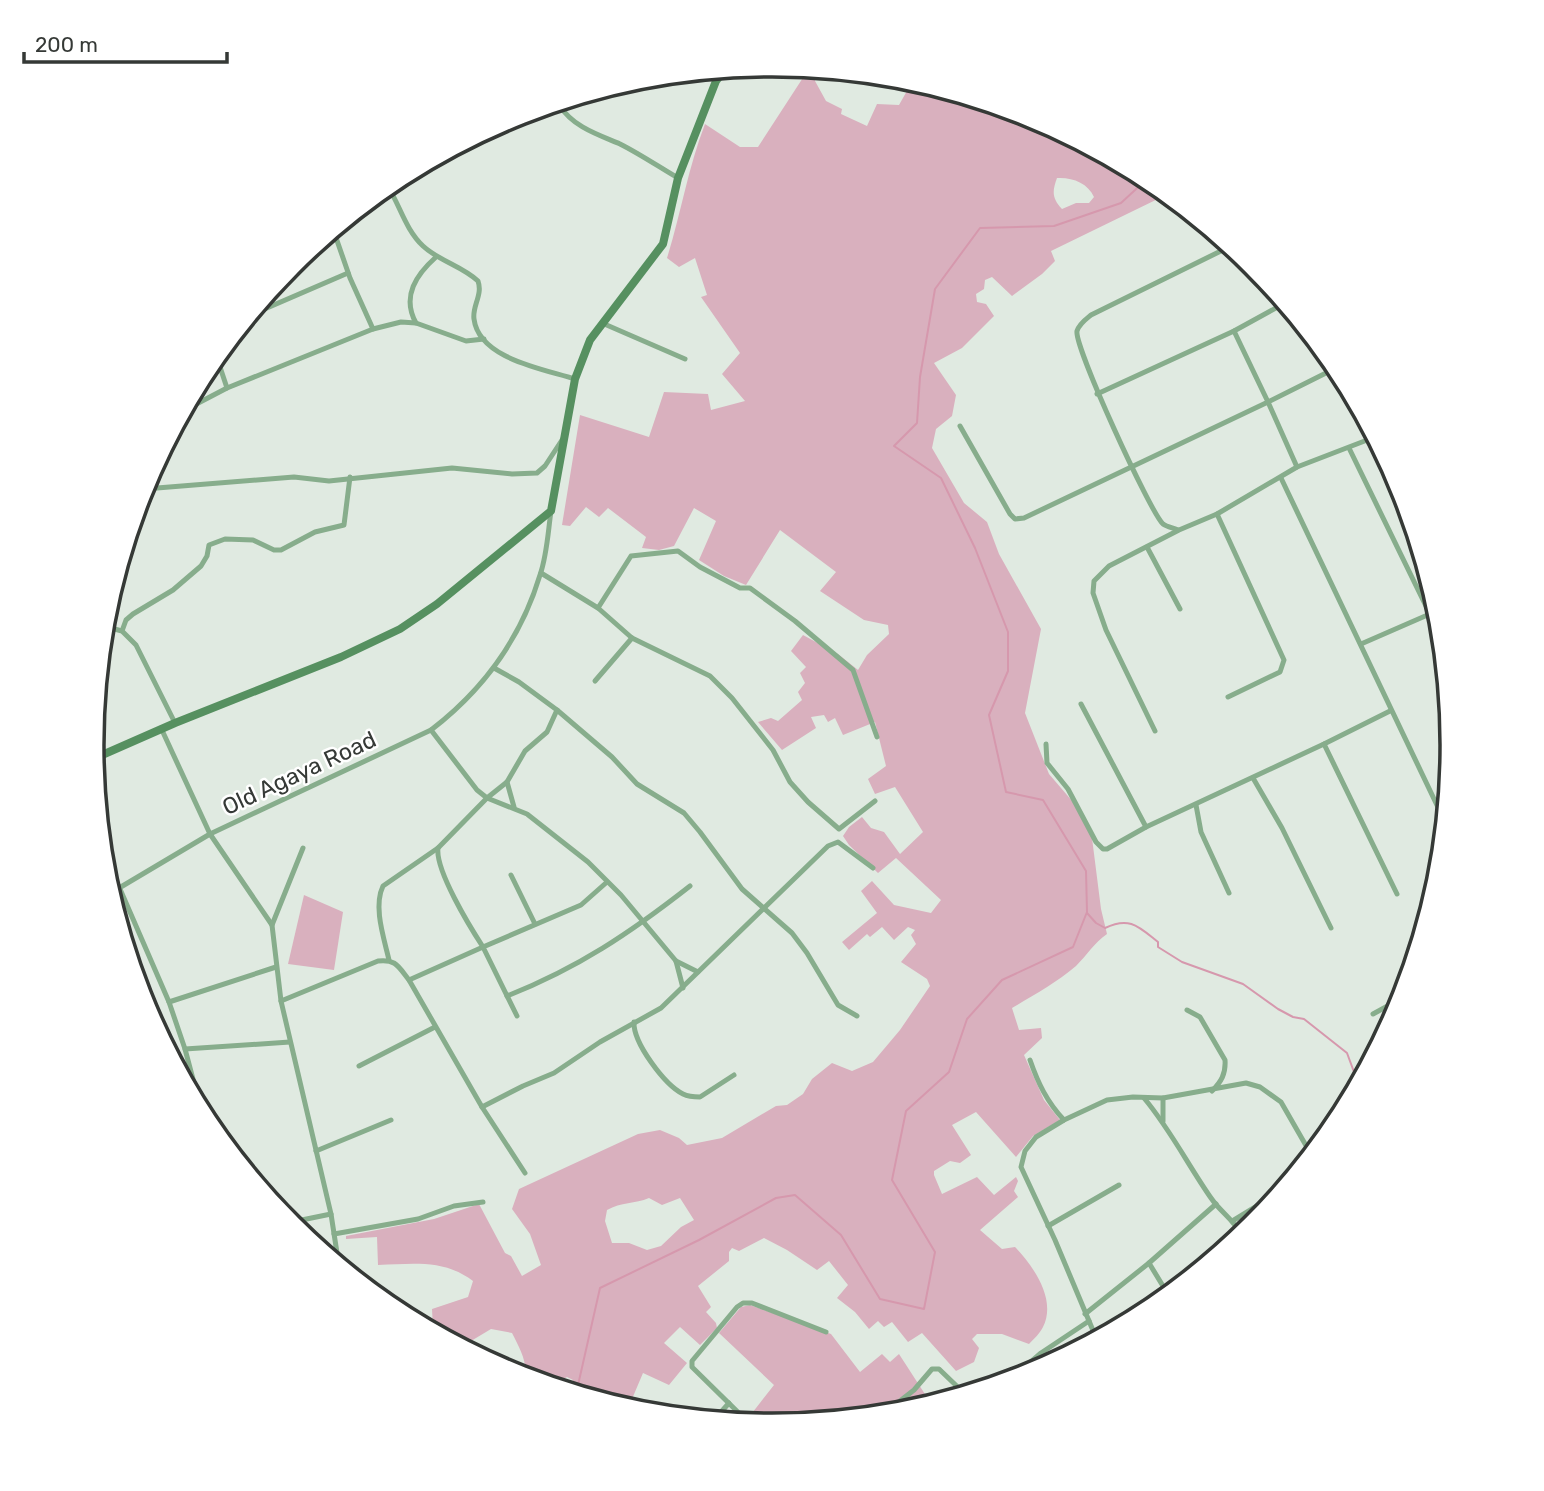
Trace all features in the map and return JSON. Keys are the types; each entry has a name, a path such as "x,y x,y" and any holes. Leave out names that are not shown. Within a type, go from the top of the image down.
{"street":[{"path":"103,754 341,657 400,629 437,604 551,511 575,379 590,340 663,244 678,178 717,79"},
{"path":"563,110 586,129 621,145 678,178"},
{"path":"393,196 409,228 421,244 436,257 470,274 478,281 479,296 473,316 484,339 506,358 575,379"},
{"path":"336,239 373,329"},
{"path":"1179,530 1163,524 1132,465 1097,394 1078,342 1077,331 1091,315 1221,251"},
{"path":"416,323 412,310 413,282 436,257"},
{"path":"267,308 348,273"},
{"path":"1097,394 1234,331 1277,307"},
{"path":"198,403 227,388 373,329 401,322 416,323 466,341 484,339"},
{"path":"602,323 685,359"},
{"path":"1234,331 1297,467"},
{"path":"220,368 227,388"},
{"path":"960,426 1015,519 1024,518 1327,373"},
{"path":"155,488 293,477 321,481 452,468 512,474 537,473 545,466 564,437"},
{"path":"1155,731 1107,630 1093,593 1094,581 1101,572 1179,530 1217,514 1297,467 1367,440"},
{"path":"1349,448 1426,605"},
{"path":"122,631 126,620 133,614 173,590 201,566 209,545 213,542 225,538 253,540 274,551 315,532 344,525 350,477"},
{"path":"1281,478 1437,807"},
{"name":"Old Agaya Road","path":"336,1252 331,1214 281,1001 272,925 210,834 431,730 457,710 494,668 521,625 541,573 551,511"},
{"path":"1217,514 1284,660 1280,672 1228,697"},
{"path":"1147,547 1180,609"},
{"path":"598,608 631,556 678,551 700,567 740,588 750,588 795,621 853,670 877,737"},
{"path":"541,573 598,608 632,638 710,676 732,698 773,750 790,782 839,829"},
{"path":"1361,644 1428,615"},
{"path":"114,629 122,631 136,645 175,723"},
{"path":"595,681 632,638"},
{"path":"494,668 519,682 557,710 612,757 638,784 684,813 701,832 733,879 764,911 792,933 838,1005 857,1016"},
{"path":"1081,704 1146,827"},
{"path":"389,960 380,919 383,886 439,848 487,798 507,782 525,751 547,732 557,710"},
{"path":"1046,744 1047,763 1068,789 1100,847 1107,849 1146,827 1254,778 1390,711"},
{"path":"161,729 210,834 121,889 169,1002 193,1079"},
{"path":"431,730 472,784 487,798 527,814 578,853 621,895 676,961 698,972"},
{"path":"1324,744 1397,894"},
{"path":"1254,778 1331,928"},
{"path":"507,782 514,807"},
{"path":"838,842 839,829 875,801"},
{"path":"1196,805 1200,832 1229,893"},
{"path":"482,1107 554,1073 600,1042 661,1008 764,911 818,855 838,842"},
{"path":"838,842 873,868"},
{"path":"272,925 303,848"},
{"path":"439,848 437,856 447,883 483,947 517,1017"},
{"path":"511,875 535,924"},
{"path":"409,980 582,905 607,882"},
{"path":"507,996 546,981 606,948 690,886"},
{"path":"281,1001 378,961 389,960 397,964 409,980 482,1107 525,1173"},
{"path":"676,961 683,988"},
{"path":"169,1002 276,967"},
{"path":"1373,1014 1388,1006"},
{"path":"1186,1010 1200,1017 1225,1060 1226,1068 1221,1081 1212,1091"},
{"path":"634,1022 634,1034 639,1043 658,1070 681,1094 700,1097 734,1075"},
{"path":"359,1066 435,1027"},
{"path":"185,1049 290,1042"},
{"path":"1030,1060 1050,1105 1064,1120"},
{"path":"1093,1331 1021,1167 1025,1151 1036,1137 1064,1120 1107,1100 1163,1098 1246,1083 1260,1087 1281,1102 1306,1146"},
{"path":"1144,1098 1163,1121 1183,1157 1216,1204 1237,1226"},
{"path":"1163,1098 1163,1121"},
{"path":"316,1151 391,1121"},
{"path":"1048,1226 1119,1185"},
{"path":"334,1234 418,1219 454,1206 483,1202"},
{"path":"1085,1314 1216,1204"},
{"path":"1234,1220 1254,1208"},
{"path":"301,1220 331,1214"},
{"path":"1149,1263 1163,1287"},
{"path":"739,1413 692,1367 692,1361 737,1307 743,1303 752,1303 826,1332"},
{"path":"1030,1362 1089,1321"},
{"path":"900,1401 914,1391 932,1369 939,1368 958,1387"},
{"path":"721,1412 729,1403"}],"shaded area":[{"path":"803,78 816,78 826,101 842,109 841,114 867,126 877,104 899,105 907,91 945,100 987,112 1068,146 1157,200 1051,251 1055,261 1012,296 992,277 985,280 984,289 976,294 977,302 986,304 994,316 962,348 934,363 956,395 952,416 936,429 932,448 964,503 987,522 999,554 1041,629 1025,713 1049,774 1073,802 1092,838 1107,934 1076,966 1012,1008 1019,1030 1041,1028 1042,1038 1024,1055 1044,1100 1060,1120 1033,1136 1016,1157 976,1112 952,1125 971,1155 960,1163 950,1161 934,1171 942,1194 977,1177 994,1195 1016,1177 1018,1181 1014,1191 1018,1197 980,1230 1002,1249 1015,1247 1041,1284 1047,1316 1042,1329 1029,1344 1002,1334 977,1334 972,1339 979,1348 974,1362 956,1371 922,1333 908,1342 892,1322 884,1327 878,1321 869,1329 855,1312 837,1298 848,1285 829,1261 817,1270 764,1238 739,1251 732,1248 729,1261 698,1286 711,1307 706,1312 717,1328 700,1345 680,1327 664,1343 687,1363 669,1385 643,1373 632,1399 571,1383 573,1380 567,1377 557,1379 551,1374 549,1376 525,1367 512,1333 491,1329 470,1342 438,1324 433,1321 432,1309 468,1297 473,1281 451,1269 428,1264 378,1265 377,1237 346,1239 346,1236 434,1219 479,1204 505,1253 511,1256 522,1276 541,1265 530,1234 512,1209 519,1189 638,1134 660,1130 679,1138 687,1145 722,1138 776,1106 787,1105 803,1094 812,1079 832,1063 852,1071 873,1062 900,1030 930,986 927,979 901,962 916,944 911,935 915,930 908,927 894,940 882,927 870,937 867,934 849,950 842,942 877,913 861,891 872,881 894,905 931,913 941,900 896,858 878,873 843,836 849,827 862,817 871,828 884,832 900,854 923,832 895,787 875,794 868,779 886,766 875,722 843,735 835,718 828,722 824,715 811,717 816,728 782,750 758,722 771,718 778,721 802,700 798,692 805,683 800,673 806,667 791,651 803,635 838,654 858,670 867,655 889,634 888,625 864,620 820,591 836,572 780,530 746,585 724,576 699,560 716,521 694,508 674,546 659,550 642,548 646,537 608,508 599,517 586,507 570,526 562,525 580,415 649,437 664,392 708,394 711,410 745,401 722,374 740,353 701,297 707,295 695,258 679,267 667,258 705,124 740,147 758,147","holes":["1057,178 1068,179 1088,188 1094,197 1089,203 1076,203 1062,209 1056,201 1054,187","649,1198 662,1205 680,1198 694,1220 681,1227 661,1246 647,1250 629,1243 612,1243 605,1221 607,1210"]},
{"path":"304,895 343,912 334,970 288,964"},
{"path":"750,1305 831,1334 860,1372 882,1354 890,1362 899,1354 926,1395 816,1413 752,1414 774,1385 719,1333 741,1307"}],"waterway":[{"path":"578,1385 600,1288 699,1240 776,1198 795,1195 841,1235 880,1299 924,1309 935,1252 892,1180 906,1111 949,1072 967,1019 1002,980 1073,947 1087,912 1086,871 1043,800 1006,792 989,715 1008,671 1008,632 975,548 941,478 894,446 917,423 920,377 935,289 980,228 1054,226 1121,203 1138,187"},
{"path":"1087,913 1105,928 1121,923 1134,925 1158,942 1158,947 1182,962 1243,984 1278,1009 1304,1019 1347,1053 1355,1073"}]}
